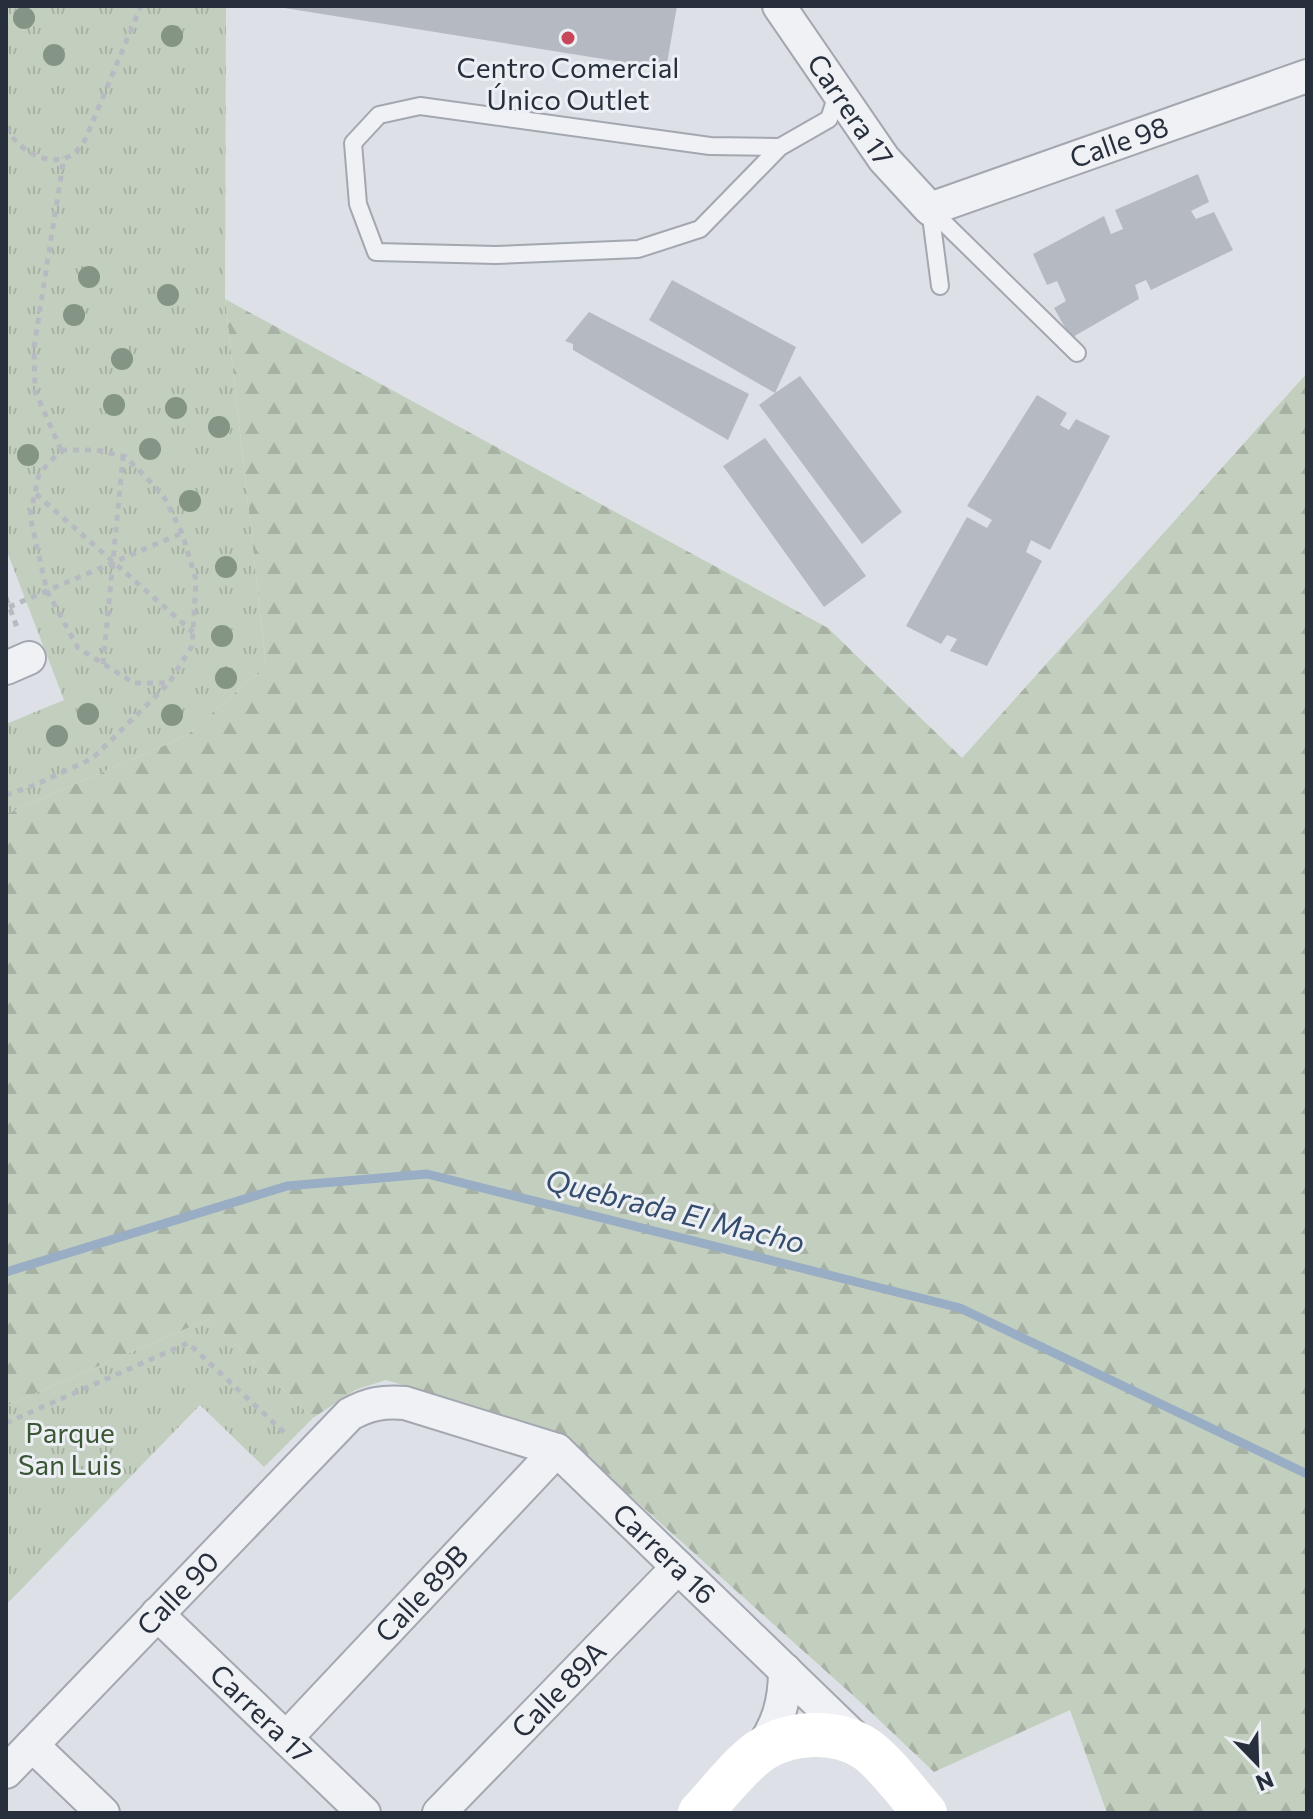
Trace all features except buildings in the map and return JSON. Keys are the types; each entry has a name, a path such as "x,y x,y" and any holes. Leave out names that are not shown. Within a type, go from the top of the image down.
{"street":[{"name":"Carrera 17","path":"779,6 884,159 930,209"},
{"name":"Calle 98","path":"930,209 1307,76"},
{"name":"Carrera 16","path":"350,1414 367,1405 385,1401 405,1403 557,1450 868,1750 925,1813"},
{"name":"Calle 90","path":"6,1772 350,1414"},
{"name":"Calle 89B","path":"286,1738 557,1450"},
{"name":"Calle 89A","path":"439,1813 678,1567"},
{"name":"Carrera 17","path":"157,1614 364,1813"},
{"path":"700,1813 759,1752 781,1714 785,1670"},
{"path":"759,1752 776,1743 814,1735 851,1742 868,1750"},
{"path":"32,1745 103,1813"}],"lane":[{"path":"780,147 710,146 420,106 379,115 353,143 358,204 376,252 496,255 638,249 700,229 780,147 829,119 834,104 832,83"},
{"path":"930,209 940,286"},
{"path":"930,209 1077,353"}],"path":[{"path":"6,127 18,146 31,154 64,157 73,154 85,140 141,6"},
{"path":"61,450 35,391 34,347 64,157"},
{"path":"6,795 93,758 169,683 192,646 196,580 182,533 163,495 126,457 97,450 61,450 39,474 30,516 47,591 78,648 134,683 169,683"},
{"path":"103,664 123,457"},
{"path":"35,493 193,632"},
{"path":"9,607 182,533"},
{"path":"6,1423 188,1343 310,1455"}],"green space":[{"path":"6,6 226,6 225,299 266,665 186,736 6,814 6,724 64,700 6,549"},
{"path":"225,299 828,628 962,758 1307,373 1307,1813 1107,1813 1070,1710 934,1772 559,1432 386,1380 355,1390 313,1418 209,1319 6,1406 6,814 186,736 266,665"},
{"name":"Parque San Luis","path":"209,1319 313,1418 264,1467 200,1405 6,1605 6,1406"}],"waterway":[{"name":"Quebrada El Macho","path":"6,1272 287,1186 427,1174 960,1308 1307,1474"}],"place":[{"name":"Centro Comercial Único Outlet","path":"568,38"}]}
